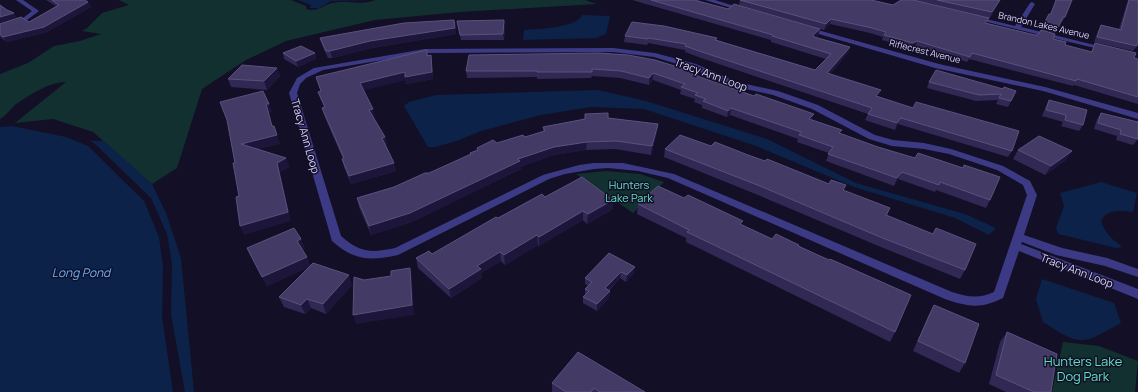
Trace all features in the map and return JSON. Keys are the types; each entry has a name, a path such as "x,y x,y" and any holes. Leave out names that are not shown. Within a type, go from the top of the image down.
{"street":[{"path":"0,27 26,19 36,11 19,0"},
{"path":"708,0 720,1 753,12"},
{"path":"1017,28 1032,4"},
{"name":"Brandon Lakes Avenue","path":"965,16 1115,51"},
{"name":"Riflecrest Avenue","path":"799,27 938,66 1045,89 1138,116"},
{"name":"Tracy Ann Loop","path":"612,50 655,55 708,70 735,84 775,93 815,107 872,137 892,143 924,146 951,152 1015,175 1027,183 1032,195 1017,242 999,295 986,302 974,303 949,296 671,176 646,169 618,164 571,168 546,177 398,251 378,255 358,254 346,247 336,238 293,93 294,85 300,78 311,71 322,68 425,52 612,50"},
{"name":"Tracy Ann Loop","path":"1017,242 1099,260 1138,273"},
{"name":"Tracy Ann Loop","path":"1017,242 1096,278 1138,294"},
{"path":"1096,278 1099,260"}],"green space":[{"path":"119,0 291,0 306,6 306,9 310,10 337,2 365,3 375,0 585,0 597,4 460,12 375,20 286,41 246,60 202,89 177,168 152,184 93,132 53,119 15,123 66,82 53,84 33,93 16,104 0,119 0,74 28,63 54,46 80,41 101,34 82,31 102,13 129,5"},
{"name":"Hunters Lake Park","path":"606,171 640,174 664,182 633,213 576,174"},
{"name":"Hunters Lake Dog Park","path":"1063,342 1099,346 1138,361 1135,392 1052,392"}],"water":[{"path":"298,0 371,0 331,1 319,8 310,8 311,5"},
{"path":"582,15 610,16 606,34 596,38 523,40 524,30 556,27 573,23"},
{"path":"598,90 646,101 767,139 856,183 965,214 996,228 989,235 955,218 854,187 756,146 644,109 591,107 541,115 481,131 457,141 435,147 428,147 404,106 409,102 436,95"},
{"name":"Long Pond","path":"12,126 66,137 88,146 144,201 159,237 163,266 162,317 173,392 0,392 0,127"},
{"path":"90,141 104,141 152,184 166,213 181,258 194,392 185,392 171,314 172,264 167,234 151,198 95,144"},
{"path":"1101,182 1137,193 1133,212 1111,212 1101,221 1105,230 1110,236 1123,247 1116,248 1058,234 1056,228 1064,206 1060,193"},
{"path":"1042,279 1114,303 1121,323 1089,339 1074,339 1066,336 1043,322 1036,299"}],"building":[{"path":"52,0 85,0 88,2 44,27 3,37 0,34 0,24 21,17 29,22 59,5"},
{"path":"651,0 694,0 728,9 734,4 820,29 813,35 814,37 850,47 827,73 881,90 876,96 913,108 916,102 1019,131 1012,151 901,118 897,123 868,114 872,108 702,52 685,46 686,44 625,36 632,22 664,26 717,38 715,40 815,70 831,54 772,36 773,35"},
{"path":"740,0 871,0 893,5 901,0 913,0 989,18 985,23 1035,35 1038,35 1041,30 1055,34 1053,39 1066,42 1065,45 1092,52 1095,43 1136,53 1134,58 1138,59 1138,97 1077,79 1076,81 972,53 970,57 917,41 913,43 884,35 886,32 872,28 831,19 826,24"},
{"path":"937,0 1000,0 992,12"},
{"path":"1056,0 1072,0 1065,17 1063,17 1058,28 1043,25 1049,14 1051,14"},
{"path":"1129,0 1138,0 1137,46 1097,37 1101,25 1121,30"},
{"path":"0,5 7,10 14,13 0,17"},
{"path":"454,20 455,28 370,41 330,51 326,51 320,38 404,23"},
{"path":"504,20 503,34 460,35 457,21"},
{"path":"301,46 315,53 296,61 283,53"},
{"path":"427,50 427,56 431,55 432,72 405,77 405,72 360,83 373,109 369,110 385,137 382,138 394,163 349,176 342,159 344,158 322,108 325,107 318,92 321,91 316,77"},
{"path":"599,53 628,55 655,60 694,72 692,74 754,96 756,94 814,114 809,119 842,130 839,133 878,147 915,158 918,153 963,168 964,165 1000,177 990,200 940,182 939,185 902,172 897,178 828,154 833,147 799,135 801,132 731,108 728,111 703,101 706,99 695,95 698,93 681,87 685,84 653,73 649,78 621,71 592,69 592,72 466,71 469,55"},
{"path":"242,65 277,68 264,81 228,79"},
{"path":"936,70 1003,89 1004,87 1016,91 1011,101 999,98 1001,94 979,95 929,82"},
{"path":"263,91 269,104 266,104 272,126 274,126 277,135 241,144 286,158 277,163 288,212 240,226 236,197 239,196 233,163 235,163 227,120 220,102"},
{"path":"1049,100 1087,110 1083,125 1065,120 1066,115 1046,110"},
{"path":"608,113 608,118 658,124 652,146 616,141 587,142 554,147 518,159 520,161 410,213 369,226 357,198 394,187 425,173 429,173 471,154 470,153 478,150 477,148 493,140 497,143 523,135 525,137 545,131 543,127 585,119 585,114"},
{"path":"1101,113 1138,122 1138,139 1120,134 1121,130 1098,123"},
{"path":"680,135 711,146 715,142 765,161 767,159 829,184 831,180 846,185 843,190 890,208 886,215 933,234 936,228 976,244 965,270 880,237 760,186 665,149"},
{"path":"1039,136 1072,151 1051,166 1018,150"},
{"path":"582,177 613,200 588,214 583,211 539,237 537,235 504,255 500,252 477,266 481,269 449,289 416,258 429,251 432,254 496,217 498,218 542,194 545,197"},
{"path":"658,186 684,198 688,195 743,221 740,224 772,239 776,234 799,245 798,246 911,295 895,332 687,232 689,230 638,204"},
{"path":"294,228 301,239 297,241 307,257 262,277 247,248"},
{"path":"609,253 635,267 627,275 621,272 605,288 610,291 597,304 583,297 589,291 585,289 592,282 585,278"},
{"path":"313,263 349,275 323,304 307,299 301,305 279,297"},
{"path":"410,268 412,305 353,315 354,277 364,280 391,276 391,271"},
{"path":"934,305 979,324 965,363 918,341"},
{"path":"1007,332 1057,354 1051,392 1034,392 996,375"},
{"path":"578,352 645,392 600,392 594,388 591,392 566,392 552,383"}]}
